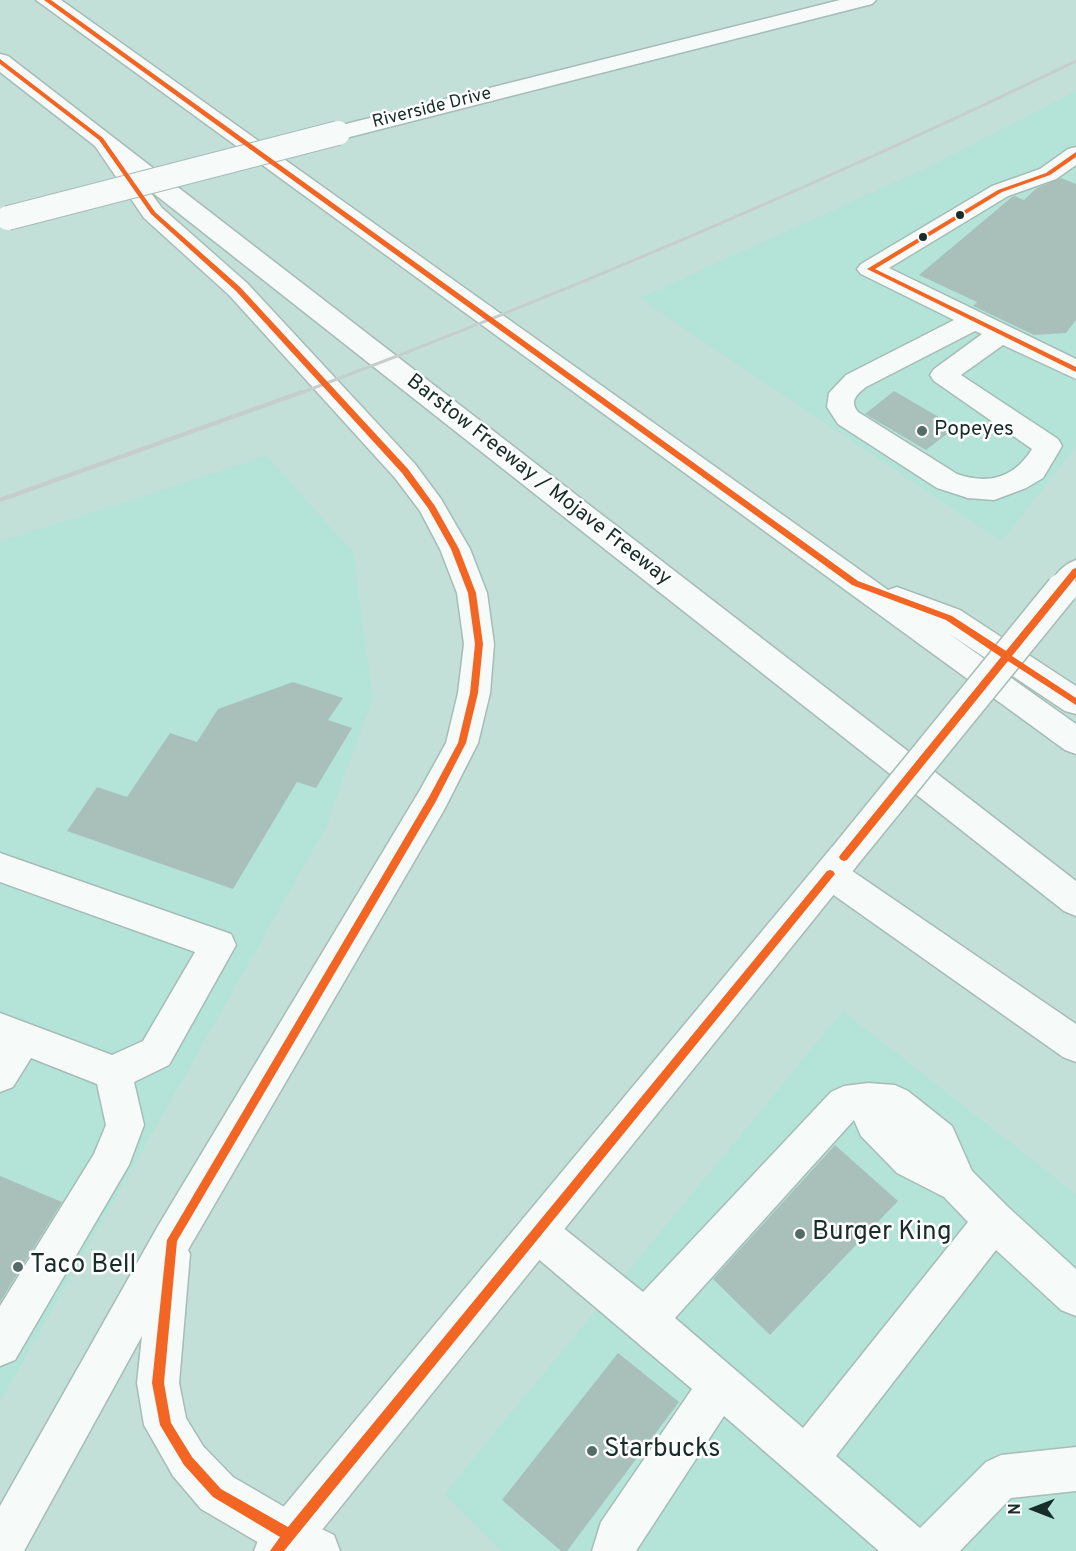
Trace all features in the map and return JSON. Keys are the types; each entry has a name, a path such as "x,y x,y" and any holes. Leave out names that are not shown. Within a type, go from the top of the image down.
{"main road":[{"path":"47,0 1076,741"},
{"name":"Riverside Drive","path":"4,218 865,0"},
{"name":"Barstow Freeway / Mojave Freeway","path":"0,61 1076,901"},
{"path":"0,1550 172,1240 432,800 462,743 474,693 479,644 472,593 455,549 431,506 405,471 238,289 153,213 101,139"},
{"path":"1076,154 1048,174 1000,191 870,269 1076,370"},
{"path":"973,321 856,381 843,390 840,401 841,411 848,418 947,482 968,488 994,490 1016,482 1033,471 1048,446 943,375 1000,334"},
{"path":"172,1240 158,1383 166,1425 188,1461 217,1493 294,1546 537,1233 1069,580"},
{"path":"855,583 948,618 1076,702"},
{"path":"837,866 1076,1045"},
{"path":"0,867 218,945 156,1053 113,1073 12,1034 0,1076"},
{"path":"0,1346 109,1165 125,1125 113,1073"},
{"path":"645,1320 844,1104 868,1100 875,1124 910,1160 958,1184 994,1221 1076,1296"},
{"path":"805,1460 994,1221"},
{"path":"537,1233 645,1320 913,1551"},
{"path":"614,1551 617,1538 720,1386"},
{"path":"929,1551 1001,1477 1076,1469"}],"shaded area":[{"path":"1076,91 1076,447 1001,542 639,298 924,169"},
{"path":"267,456 353,552 373,698 326,827 0,1402 0,542"},
{"path":"843,1011 1076,1194 1076,1551 501,1551 444,1494"}],"building":[{"path":"1061,178 1076,184 1076,320 1066,333 1034,335 973,306 977,302 919,275 1012,197 1024,200 1037,188"},
{"name":"Popeyes","path":"894,391 956,427 926,450 865,414"},
{"path":"293,682 343,698 328,720 352,728 316,788 297,782 233,889 67,831 97,787 127,797 170,733 197,742 218,709"},
{"name":"Burger King","path":"835,1145 898,1201 770,1335 713,1279"},
{"name":"Taco Bell","path":"0,1176 62,1202 0,1302"},
{"name":"Starbucks","path":"618,1353 679,1402 567,1551 561,1551 502,1500"}],"railway":[{"path":"298,394 496,317 691,236 884,151 1076,61"},
{"path":"0,500 302,392"}],"transit line":[{"path":"47,0 855,583 949,618 1076,702"},
{"path":"0,61 101,139 153,213 238,289 405,471 431,506 455,549 472,593 479,644 474,693 462,743 432,800 172,1240 158,1383 166,1425 188,1461 217,1493 289,1535"},
{"path":"1076,154 1048,174 1000,191 870,269 1076,370"},
{"path":"844,857 1076,571"},
{"path":"276,1551 830,874"}],"place":[{"name":"Popeyes","path":"922,431"},
{"name":"Burger King","path":"800,1234"},
{"name":"Taco Bell","path":"18,1267"},
{"name":"Starbucks","path":"592,1451"}]}
